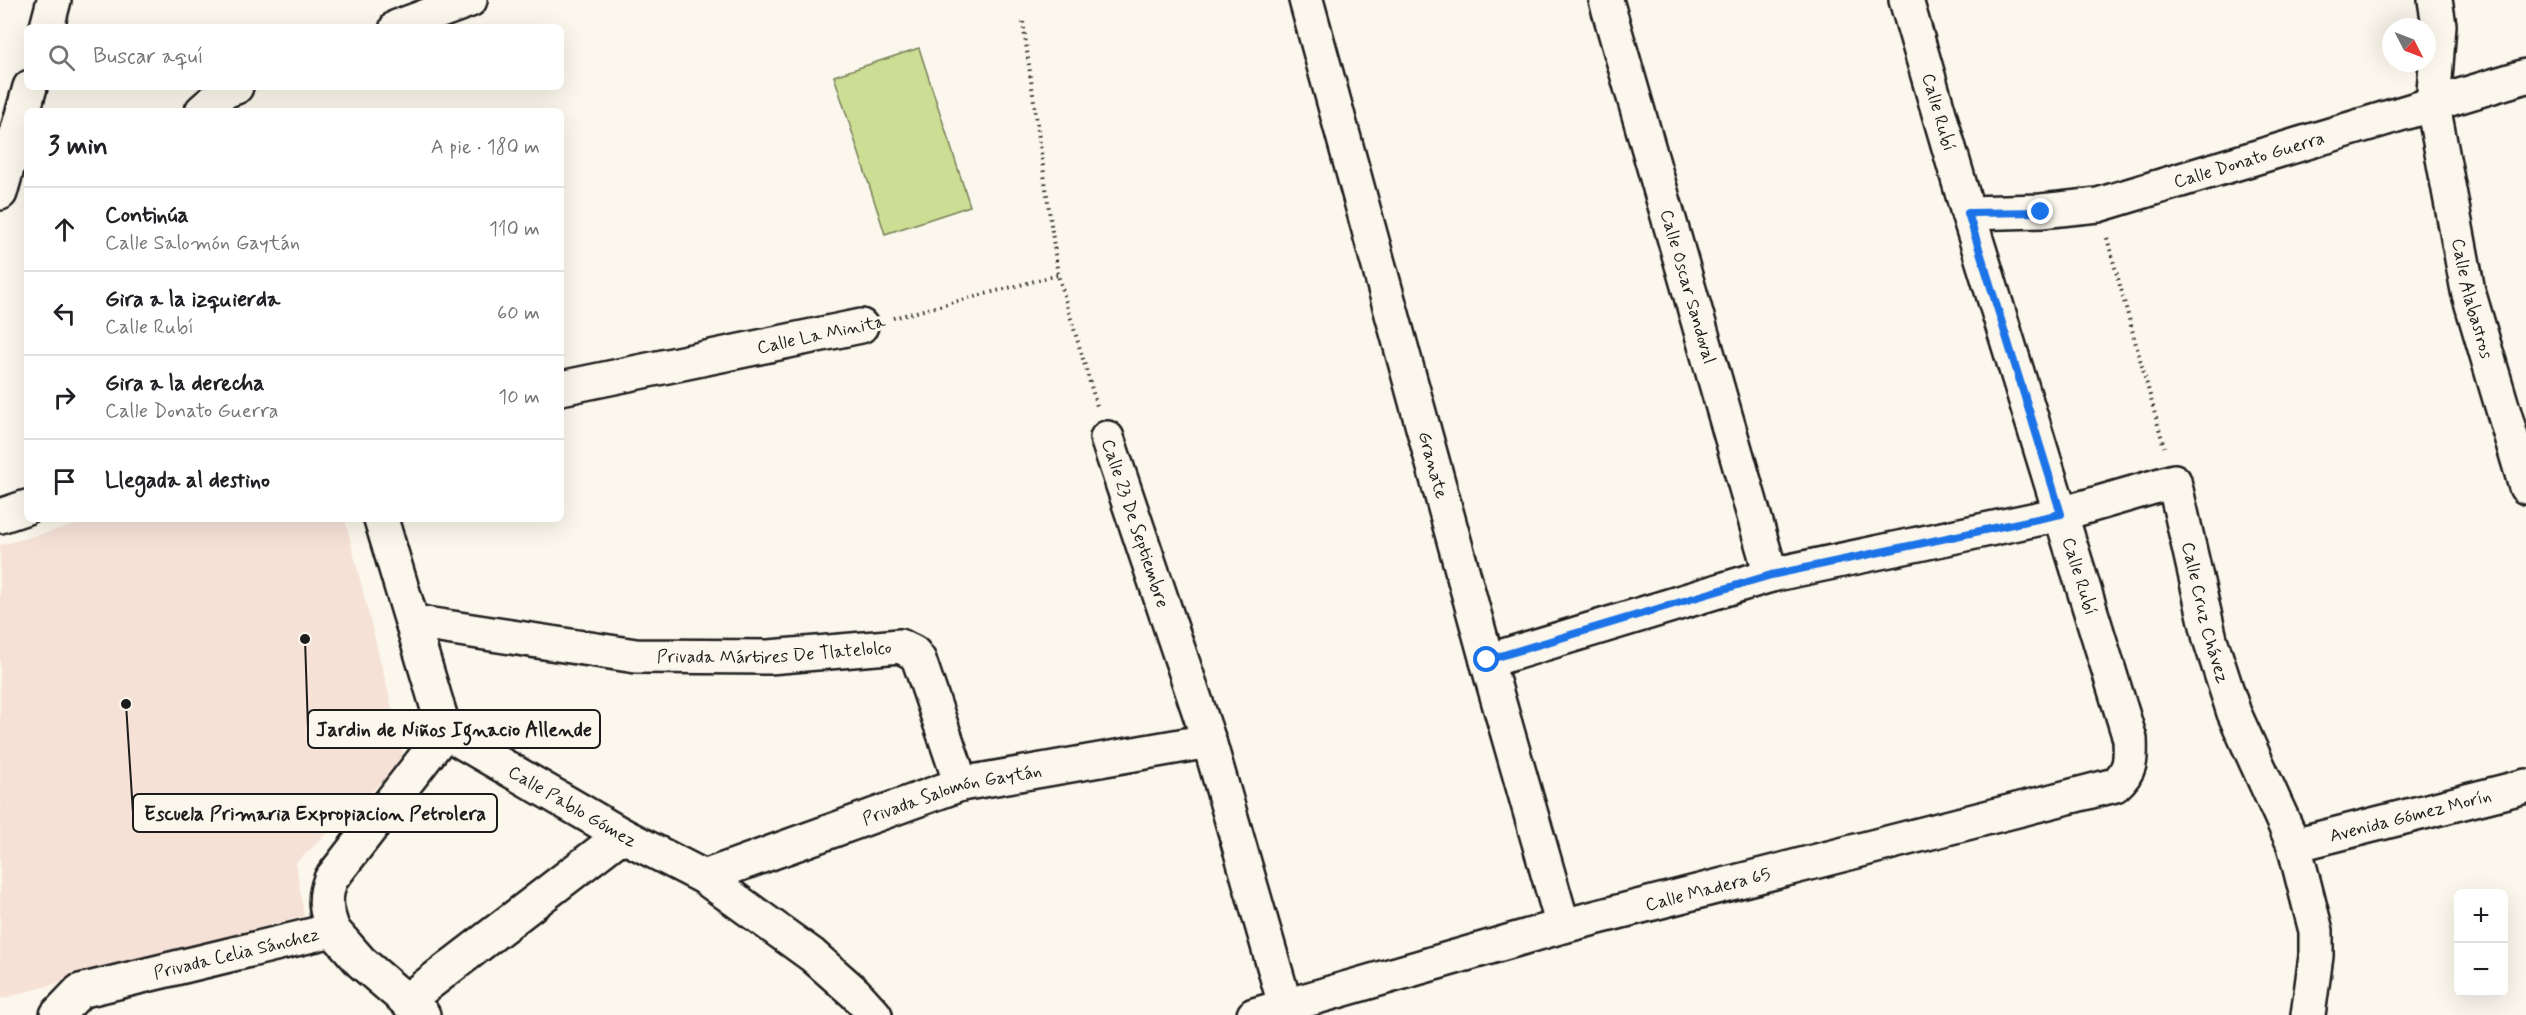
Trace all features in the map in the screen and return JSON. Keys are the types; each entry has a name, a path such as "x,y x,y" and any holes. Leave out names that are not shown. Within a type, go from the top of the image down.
{"street":[{"path":"48,24 54,0"},
{"path":"405,24 470,0"},
{"name":"Granate","path":"1306,0 1487,660 1563,927"},
{"name":"Calle Oscar Sandoval","path":"1606,0 1771,575"},
{"name":"Calle Rubí","path":"1906,0 1968,213 2130,739"},
{"name":"Calle Alabastros","path":"2434,0 2439,25 2433,105 2468,291 2526,488"},
{"name":"Calle Donato Guerra","path":"1968,213 2041,212 2098,205 2526,76"},
{"path":"24,108 29,90"},
{"path":"205,108 228,90"},
{"path":"0,193 24,108"},
{"name":"Calle La Minita","path":"571,386 861,326"},
{"name":"Calle 23 De Septiembre","path":"1107,438 1209,741 1286,1011"},
{"path":"1487,660 1771,575 2061,514 2174,481"},
{"name":"Calle Cruz Chávez","path":"2174,481 2210,639 2234,713 2294,845 2316,931 2316,956 2308,1015"},
{"path":"0,516 24,508"},
{"path":"382,522 445,732"},
{"name":"Privada Mártires De Tlatelolco","path":"413,622 636,656 769,657 900,646 908,648 919,660 961,784"},
{"name":"Calle Pablo Gómez","path":"445,732 622,835 704,877 812,955 855,993 875,1015"},
{"name":"Privada Celia Sánchez","path":"57,1015 80,991 333,930 326,911 325,894 331,879 445,732"},
{"name":"Calle Madera 65","path":"1254,1015 1286,1011 1563,927 2115,785 2126,775 2131,762 2130,739"},
{"name":"Privada Salomón Gaytán","path":"704,877 961,784 1209,741"},
{"name":"Avenida Gómez Morín","path":"2294,845 2526,786"},
{"path":"333,930 361,962 414,1008 622,835"}],"path":[{"name":"Calle 23 De Septiembre","path":"1023,22 1058,275 1107,438"},
{"path":"2098,205 2174,481"},
{"name":"Calle La Minita","path":"861,326 1058,275"}],"shaded area":[{"path":"87,522 346,522 405,760 296,863 304,916 0,999 0,545"}],"green space":[{"path":"919,48 970,206 885,234 834,76"}],"place":[{"name":"Jardin de Niños Ignacio Allende","path":"305,639"},
{"name":"Escuela Primaria Expropiacion Petrolera","path":"126,704"}],"route":[{"path":"1487,660 1771,575 2061,514 1968,213 2041,212"}]}
